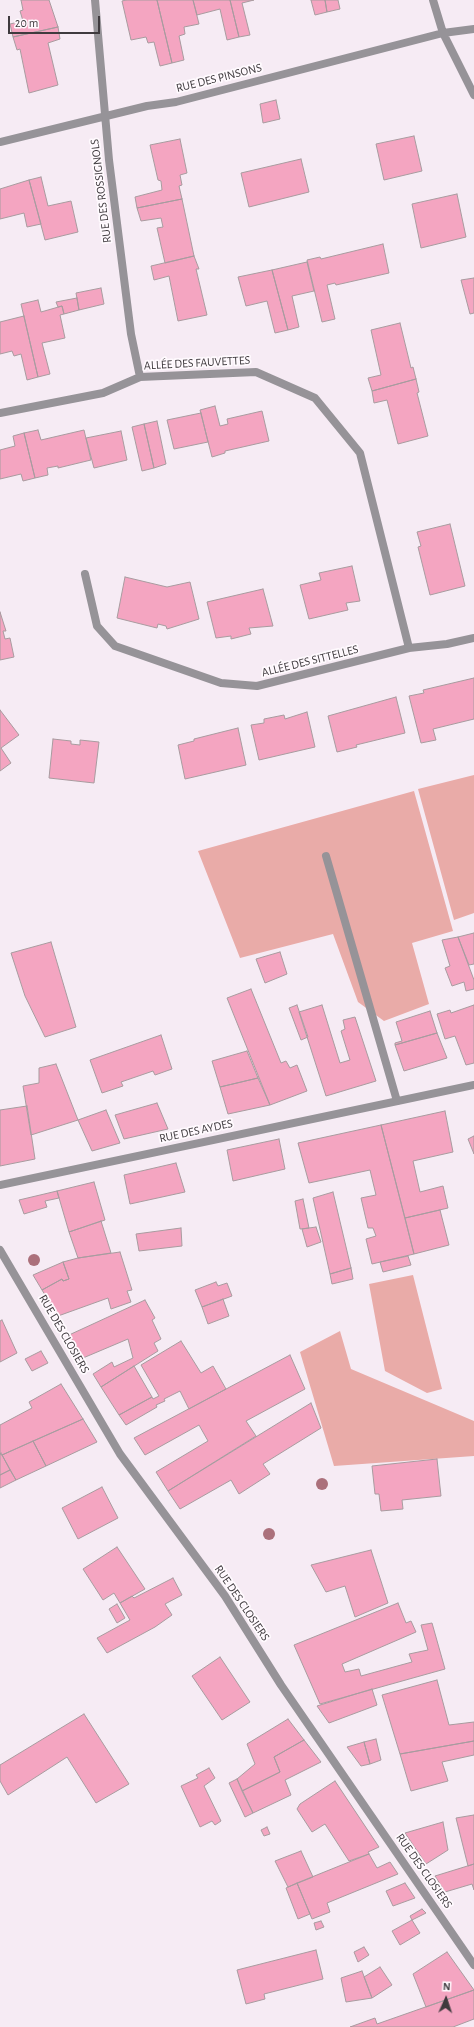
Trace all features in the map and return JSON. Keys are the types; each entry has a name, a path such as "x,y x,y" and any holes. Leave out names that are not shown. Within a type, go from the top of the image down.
{"street":[{"name":"RUE DES ROSSIGNOLS","path":"96,0 105,117 131,334 140,377"},
{"path":"433,0 443,33 474,95"},
{"name":"RUE DES PINSONS","path":"0,142 147,106 176,102 443,33 474,29"},
{"name":"ALLÉE DES FAUVETTES","path":"0,413 104,393 140,377 256,372 315,398 360,453 409,648"},
{"name":"ALLÉE DES SITTELLES","path":"85,574 98,626 115,646 221,683 258,686 409,648 448,644 474,638"},
{"path":"326,856 397,1101"},
{"name":"RUE DES AYDES","path":"0,1185 474,1085"},
{"name":"RUE DES CLOSIERS","path":"0,1250 120,1454 224,1596 281,1685 474,1964"}],"shaded area":[{"path":"474,775 474,913 454,920 418,789"},
{"path":"414,791 453,931 412,943 429,1004 384,1021 358,1002 333,934 240,958 198,851"},
{"path":"413,1275 442,1389 427,1393 385,1371 369,1284"},
{"path":"340,1331 351,1369 474,1421 474,1456 334,1466 300,1352"}],"building":[{"path":"21,0 49,0 58,27 13,37 10,24 23,21 20,11 23,10"},
{"path":"157,0 172,63 160,66 154,42 148,43 146,37 131,40 122,1"},
{"path":"157,0 193,0 199,24 184,27 185,34 179,36 184,60 172,63"},
{"path":"193,0 230,0 239,37 227,40 220,9 197,15"},
{"path":"230,0 254,0 242,3 250,35 239,37"},
{"path":"311,0 325,0 327,12 315,15"},
{"path":"325,0 338,0 340,9 327,12"},
{"path":"58,27 60,39 48,43 58,85 29,93 20,49 17,50 13,37"},
{"path":"276,100 280,119 263,123 260,104"},
{"path":"414,136 422,171 384,180 376,144"},
{"path":"180,139 187,173 180,175 182,185 179,186 182,199 137,208 135,197 162,190 161,181 158,180 150,145"},
{"path":"301,159 309,192 249,207 241,173"},
{"path":"41,177 48,206 71,201 78,232 45,240 29,180"},
{"path":"29,180 41,224 27,227 24,213 0,219 0,189"},
{"path":"457,194 466,237 421,248 412,204"},
{"path":"182,199 194,256 165,263 157,228 163,227 161,218 141,221 137,208"},
{"path":"383,244 389,273 336,285 335,283 327,285 335,319 322,322 307,260 320,257 321,259"},
{"path":"194,256 199,269 196,269 207,315 178,321 169,276 154,280 151,266"},
{"path":"307,262 314,291 292,296 299,327 288,330 272,270"},
{"path":"272,270 288,330 275,333 267,301 246,306 238,277"},
{"path":"474,278 474,313 470,314 461,280"},
{"path":"101,288 104,304 79,310 76,293"},
{"path":"77,298 79,310 64,314 62,306 58,307 56,302"},
{"path":"38,300 41,312 62,306 64,314 60,315 65,338 42,343 50,374 38,377 21,304"},
{"path":"24,316 38,377 27,380 21,354 14,356 12,351 0,354 0,322"},
{"path":"400,323 411,368 413,367 416,379 372,391 368,378 381,375 371,330"},
{"path":"416,379 419,392 417,393 428,436 398,444 387,400 374,403 372,391"},
{"path":"215,406 220,426 228,424 227,419 262,411 269,441 225,451 225,453 212,457 200,410"},
{"path":"201,413 208,442 174,449 167,420"},
{"path":"157,421 166,464 154,468 144,424"},
{"path":"144,424 154,468 142,471 132,427"},
{"path":"38,430 41,440 84,430 91,460 58,468 58,466 47,468 48,475 35,478 24,433"},
{"path":"121,431 127,460 94,468 86,438"},
{"path":"24,433 35,478 23,481 21,474 0,479 0,450 15,446 13,436"},
{"path":"450,524 465,586 430,595 418,547 421,546 417,532"},
{"path":"352,566 360,601 346,603 348,610 309,619 300,585 321,580 319,573"},
{"path":"125,577 167,587 190,582 199,619 167,629 166,626 158,624 157,628 117,618"},
{"path":"263,589 273,626 249,628 251,634 231,639 231,636 216,638 207,602"},
{"path":"0,612 6,631 3,631 5,639 10,638 14,657 0,660"},
{"path":"474,678 474,719 433,729 436,740 421,743 409,696 424,693 423,690"},
{"path":"396,697 405,733 356,745 357,747 337,752 328,716"},
{"path":"0,710 19,735 1,748 11,763 0,771"},
{"path":"307,712 315,747 259,760 251,725 264,723 264,719 284,715 285,719"},
{"path":"238,728 246,765 185,779 178,745 194,741 194,739"},
{"path":"53,739 71,741 71,744 80,745 80,740 99,742 94,783 49,778"},
{"path":"474,933 474,964 469,965 458,937"},
{"path":"458,937 474,980 474,989 466,991 464,982 452,986 445,968 450,966 442,940"},
{"path":"51,942 76,1027 45,1037 25,996 11,953"},
{"path":"280,952 287,974 265,983 256,959"},
{"path":"251,989 281,1063 286,1061 290,1068 297,1065 307,1091 270,1105 227,998"},
{"path":"297,1005 308,1037 301,1040 289,1008"},
{"path":"322,1005 340,1063 350,1060 341,1031 345,1029 343,1020 355,1017 376,1081 326,1096 299,1012"},
{"path":"474,1005 474,1063 466,1065 455,1036 445,1039 437,1014 450,1010 451,1013"},
{"path":"430,1011 437,1033 395,1045 395,1043 402,1041 396,1022"},
{"path":"437,1033 447,1058 404,1071 395,1045"},
{"path":"161,1035 172,1069 155,1075 153,1071 121,1082 123,1086 102,1093 90,1060"},
{"path":"247,1051 258,1078 220,1087 212,1061"},
{"path":"56,1064 78,1120 31,1135 23,1086 39,1083 39,1068"},
{"path":"258,1078 270,1105 228,1114 220,1087"},
{"path":"157,1103 168,1129 124,1139 115,1115"},
{"path":"27,1106 35,1159 0,1166 0,1110"},
{"path":"106,1110 120,1143 92,1151 78,1120"},
{"path":"445,1111 453,1152 413,1161 420,1192 443,1186 448,1208 405,1218 381,1125"},
{"path":"381,1125 414,1254 372,1264 366,1239 376,1236 373,1228 368,1228 361,1198 376,1195 370,1170 309,1183 298,1143"},
{"path":"474,1136 474,1154 468,1139"},
{"path":"279,1139 285,1169 233,1181 227,1150"},
{"path":"176,1163 185,1192 130,1204 124,1175"},
{"path":"94,1182 105,1220 69,1232 57,1191"},
{"path":"57,1191 59,1198 45,1201 47,1207 24,1214 19,1200"},
{"path":"333,1192 351,1268 330,1274 313,1198"},
{"path":"303,1199 309,1228 300,1229 295,1201"},
{"path":"440,1210 449,1245 414,1254 405,1218"},
{"path":"101,1221 111,1253 78,1258 69,1232"},
{"path":"316,1227 321,1242 307,1247 302,1229"},
{"path":"181,1228 182,1246 139,1251 136,1234"},
{"path":"120,1252 132,1290 127,1291 131,1302 111,1309 108,1298 58,1316 42,1290 62,1279 63,1281 69,1279 63,1262 78,1258"},
{"path":"408,1256 411,1265 383,1272 380,1262"},
{"path":"63,1262 69,1279 63,1281 62,1279 42,1290 33,1275"},
{"path":"351,1268 353,1279 332,1284 330,1274"},
{"path":"216,1282 218,1286 227,1283 232,1296 202,1307 195,1290"},
{"path":"223,1299 229,1316 208,1324 202,1307"},
{"path":"145,1300 155,1318 152,1320 161,1339 154,1343 158,1351 101,1387 93,1374 112,1362 114,1367 133,1358 128,1339 83,1358 69,1335"},
{"path":"2,1320 17,1353 0,1362 0,1321"},
{"path":"181,1341 201,1373 213,1366 226,1389 189,1409 180,1391 164,1399 165,1401 156,1405 157,1407 126,1425 119,1415 152,1397 153,1399 159,1396 141,1365"},
{"path":"41,1351 48,1363 32,1371 25,1359"},
{"path":"290,1355 305,1389 246,1421 256,1436 168,1491 156,1472 208,1441 199,1425 145,1455 134,1438"},
{"path":"134,1366 152,1397 119,1415 101,1387"},
{"path":"61,1384 83,1419 2,1455 0,1454 0,1425 32,1408 29,1402"},
{"path":"311,1403 321,1428 263,1464 270,1474 239,1494 231,1480 180,1509 168,1491"},
{"path":"83,1419 97,1442 46,1466 33,1441"},
{"path":"33,1441 46,1466 16,1480 2,1455"},
{"path":"1,1453 10,1470 0,1475 0,1454"},
{"path":"437,1459 441,1496 402,1500 403,1509 381,1511 379,1494 375,1494 372,1466"},
{"path":"10,1470 16,1480 0,1488 0,1475"},
{"path":"102,1487 118,1518 78,1539 62,1508"},
{"path":"117,1547 145,1589 120,1603 114,1593 103,1600 83,1569"},
{"path":"371,1550 388,1603 355,1617 345,1586 326,1592 311,1565"},
{"path":"173,1578 182,1595 165,1604 172,1615 155,1627 107,1653 97,1638 130,1620 120,1603 132,1596 134,1598"},
{"path":"398,1603 406,1623 411,1621 416,1632 342,1664 345,1672 359,1669 361,1676 412,1662 409,1654 428,1650 421,1625 432,1623 445,1669 320,1704 294,1645"},
{"path":"117,1604 125,1618 117,1623 109,1609"},
{"path":"220,1657 250,1702 222,1720 192,1676"},
{"path":"437,1680 449,1725 474,1722 474,1741 400,1754 382,1695"},
{"path":"372,1689 377,1705 329,1723 317,1706"},
{"path":"84,1714 129,1784 96,1803 67,1757 8,1795 0,1781 0,1765"},
{"path":"288,1719 304,1740 274,1757 280,1772 242,1791 237,1779 255,1764 247,1744"},
{"path":"376,1739 381,1760 370,1764 364,1742"},
{"path":"304,1740 321,1762 285,1780 291,1795 253,1813 242,1791 280,1772 274,1757"},
{"path":"474,1741 474,1755 442,1762 448,1781 411,1791 400,1754"},
{"path":"364,1742 370,1764 361,1766 347,1747"},
{"path":"209,1768 215,1778 204,1786 221,1821 215,1825 212,1821 200,1827 181,1786 198,1778 196,1775"},
{"path":"237,1779 253,1813 245,1817 229,1783"},
{"path":"335,1781 379,1847 368,1852 369,1854 349,1861 325,1824 312,1832 297,1809 300,1804"},
{"path":"474,1815 474,1864 468,1866 456,1818"},
{"path":"443,1822 448,1850 426,1864 405,1833"},
{"path":"267,1827 270,1834 264,1836 261,1830"},
{"path":"301,1851 313,1877 288,1887 275,1861"},
{"path":"369,1854 377,1868 390,1862 398,1874 327,1903 330,1912 312,1919 297,1883"},
{"path":"474,1864 474,1890 472,1884 445,1892 435,1876"},
{"path":"297,1883 310,1914 298,1919 286,1888"},
{"path":"405,1883 415,1898 393,1906 386,1891"},
{"path":"422,1909 426,1913 412,1920 410,1916"},
{"path":"412,1920 420,1933 400,1945 392,1931"},
{"path":"321,1921 324,1927 316,1930 314,1923"},
{"path":"364,1947 369,1955 358,1962 354,1952"},
{"path":"316,1950 323,1979 264,1994 265,1999 246,2004 237,1970"},
{"path":"447,1952 474,1990 426,2007 413,1974"},
{"path":"380,1967 392,1985 372,1998 364,1977"},
{"path":"362,1971 372,1998 346,2002 341,1978"},
{"path":"474,1990 474,2019 453,2027 350,2027 375,2018 377,2024"}]}
